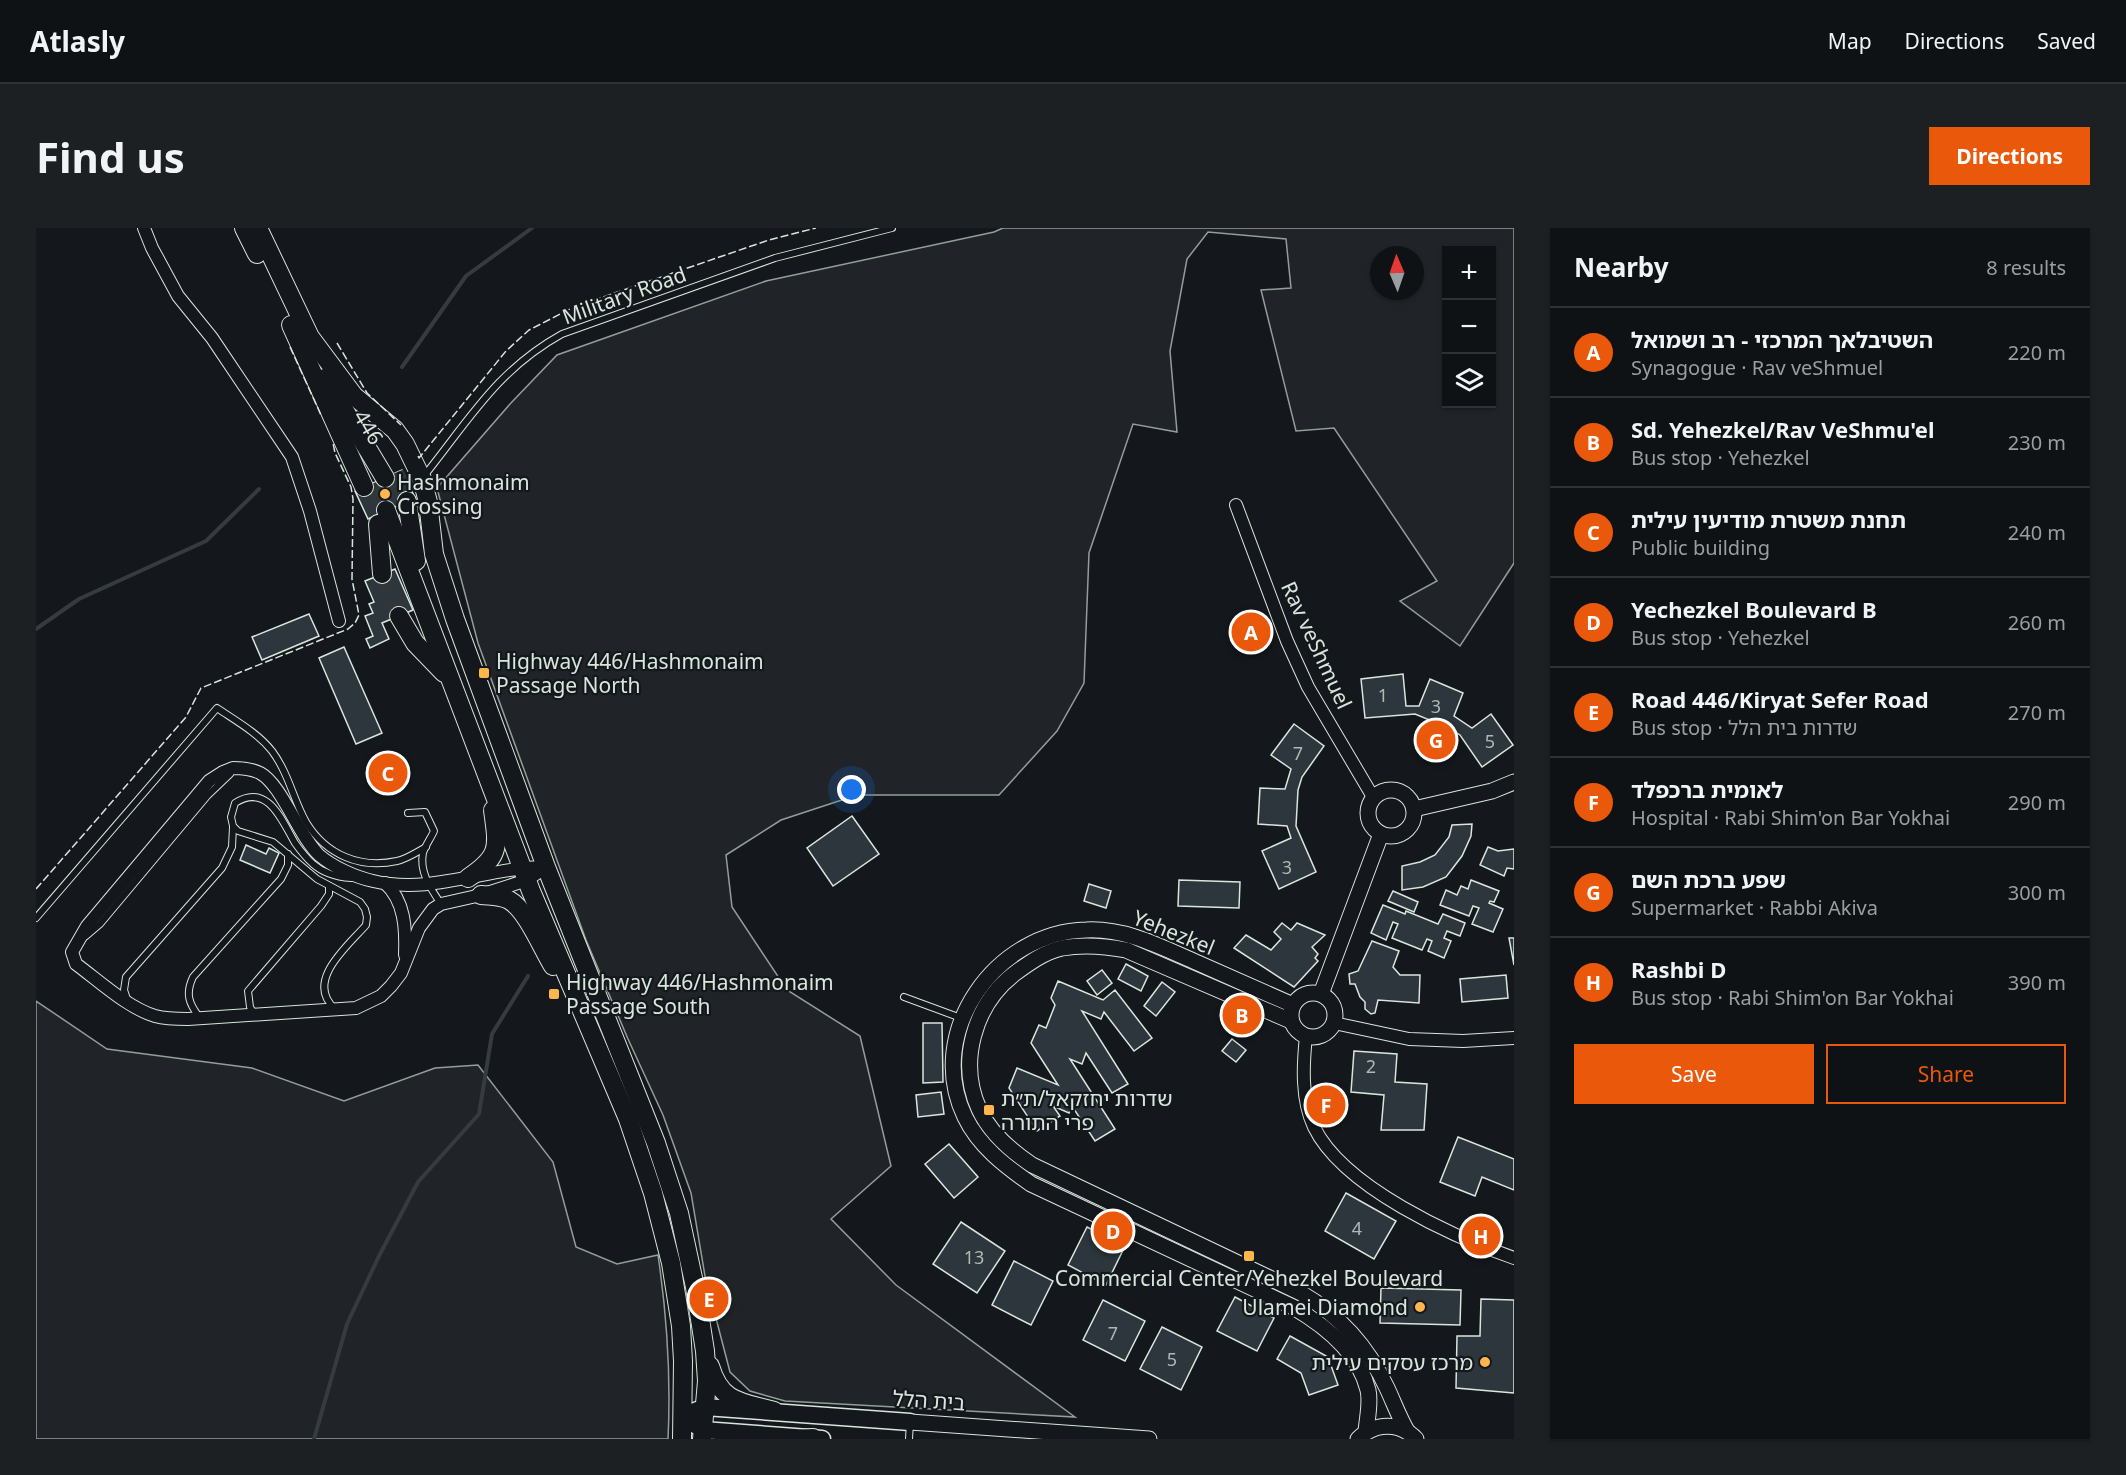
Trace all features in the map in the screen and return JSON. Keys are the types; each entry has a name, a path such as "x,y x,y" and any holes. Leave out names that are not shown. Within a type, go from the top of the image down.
{"main road":[{"name":"446","path":"244,228 290,320 323,395 379,480 342,405 290,320"},
{"name":"446","path":"258,228 310,337 354,396 395,430 405,444 422,479 428,502 434,554 444,588 546,867 668,1178 687,1247 705,1351 705,1407 702,1435"},
{"path":"389,511 416,561 455,694"},
{"path":"382,574 389,511"},
{"path":"389,511 455,694"},
{"path":"389,511 488,779 639,1151 663,1227 681,1326 682,1439"},
{"path":"399,616 415,643 447,676"},
{"path":"468,878 485,867 494,855 497,839 488,779"},
{"path":"481,895 498,896 522,910 592,1034"},
{"path":"705,1351 713,1377 724,1394 774,1412"},
{"path":"683,1416 705,1407"},
{"name":"בית הלל","path":"705,1407 910,1422"},
{"path":"683,1416 702,1435 822,1439"},
{"path":"798,1439 813,1438"}],"street":[{"path":"144,228 178,296 237,374 292,457 310,511 339,621"},
{"name":"Rav veShmuel","path":"1236,505 1287,641 1308,687 1373,797"},
{"path":"404,966 404,919 396,894 379,882 336,866 320,856 267,778 260,773 242,768 233,768 209,781 87,926 72,952 76,964 128,1002 156,1017 200,1018 356,1008 381,996 392,986 404,966 419,928 433,909 441,904 481,895 525,873 546,867"},
{"path":"1414,808 1492,791 1514,782"},
{"path":"1389,790 1397,790 1405,794 1414,808 1412,823 1402,834 1388,836 1381,834 1375,831 1368,818 1369,804 1373,797 1389,790"},
{"path":"1321,994 1381,834"},
{"path":"379,882 428,883 525,873"},
{"name":"Yehezkel","path":"1293,1005 1128,934 1085,930 1057,933 1032,942 1010,957 993,970 977,989 962,1018 954,1055 953,1077 965,1117 976,1135 992,1155 1031,1184 1293,1307 1309,1316 1337,1340 1360,1370 1368,1389 1370,1401 1360,1437"},
{"name":"Yehezkel","path":"1292,1021 1126,950 1086,946 1061,949 1039,957 1019,970 990,998 977,1024 970,1056 972,1084 980,1110 1004,1143 1039,1170 1301,1293 1334,1315 1349,1329 1366,1351 1412,1435"},
{"path":"1308,993 1321,994 1334,1006 1334,1023 1323,1035 1306,1036 1297,1030 1292,1021 1293,1005 1308,993"},
{"path":"962,1018 977,1024"},
{"path":"1334,1023 1409,1040 1463,1041 1514,1038"},
{"path":"1306,1036 1304,1084 1314,1126 1325,1144 1341,1162 1366,1183 1412,1212 1470,1242 1514,1258"},
{"path":"1178,1253 1186,1238"},
{"name":"בית הלל","path":"910,1422 1149,1439"},
{"path":"1360,1437 1382,1426 1399,1427 1412,1435"}],"lane":[{"name":"Military Road","path":"422,479 500,380 543,344 562,334 775,258 892,228"},
{"path":"36,918 218,708 251,731 271,750 290,781 307,822 329,849 353,861 377,864 400,861 426,847"},
{"path":"128,1002 124,990 126,977 222,868 232,847 231,817 235,803 249,797 257,798 274,808 313,865 332,875 379,882"},
{"path":"408,813 425,812 434,831 423,853 423,866 428,883 441,904"},
{"path":"233,826 246,835 273,842 307,871 329,886 360,902 365,909 366,925 329,968 324,978 327,999 337,1011"},
{"path":"200,1018 189,1002 189,987 194,977 281,879 288,865 288,854"},
{"path":"255,1015 250,1007 248,991 321,906 329,894 329,886"},
{"path":"904,997 962,1018"},
{"path":"909,1439 910,1422"}],"shaded area":[{"path":"1003,228 1514,228 1514,563 1460,646 1400,601 1437,581 1334,428 1296,431 1261,290 1291,288 1286,239 1208,232 1187,259 1170,351 1177,432 1133,424 1089,553 1084,683 1057,731 999,795 857,795 781,820 726,855 732,907 787,990 860,1036 891,1166 831,1219 896,1285 1075,1417 785,1401 750,1391 730,1372 705,1276 691,1193 663,1115 586,940 478,643 437,488 510,404 557,355 766,281 994,232"},
{"path":"36,1001 107,1049 252,1068 344,1101 435,1068 478,1065 553,1162 576,1247 617,1264 658,1255 668,1347 668,1439 36,1439"}],"building":[{"name":"Hashmonaim Crossing","path":"402,470 415,498 368,519 355,491"},
{"path":"395,569 413,610 382,623 389,639 370,648 366,639 373,636 365,616 373,613 369,604 374,602 365,581"},
{"path":"309,614 319,636 262,660 252,637"},
{"path":"344,647 382,733 356,744 319,658"},
{"path":"1403,674 1406,706 1419,706 1430,679 1463,693 1454,716 1472,728 1491,714 1513,745 1482,767 1460,735 1449,728 1415,714 1365,718 1361,679"},
{"path":"1294,724 1324,746 1302,777 1298,790 1296,826 1316,872 1279,889 1262,851 1291,838 1287,826 1258,824 1260,788 1285,789 1291,769 1271,755"},
{"path":"852,816 879,854 833,886 807,848"},
{"path":"1472,824 1471,836 1462,856 1446,877 1423,887 1402,890 1402,866 1420,862 1435,855 1449,837 1452,825"},
{"path":"246,845 266,854 269,848 279,853 270,873 240,860"},
{"path":"1488,847 1498,851 1514,849 1514,869 1507,868 1504,876 1480,865"},
{"path":"1179,880 1240,882 1239,908 1178,906"},
{"path":"1471,880 1499,891 1494,902 1489,903 1503,909 1493,932 1472,924 1479,908 1473,906 1469,916 1440,905 1446,890 1457,895 1461,886 1468,889"},
{"path":"1089,884 1111,891 1106,908 1084,901"},
{"path":"1393,891 1418,902 1414,912 1388,901"},
{"path":"1383,905 1405,914 1406,911 1438,924 1443,914 1465,923 1460,936 1447,931 1444,938 1451,941 1444,958 1428,951 1432,941 1427,939 1422,950 1392,938 1398,924 1393,922 1386,940 1371,933"},
{"path":"1282,923 1291,930 1297,923 1325,935 1312,947 1318,954 1315,958 1318,961 1294,987 1234,948 1246,935 1271,950 1281,939 1274,932"},
{"path":"1509,938 1514,938 1514,965"},
{"path":"1372,941 1399,951 1393,967 1400,975 1420,975 1419,1003 1378,1000 1375,1013 1371,1014 1365,1009 1365,1002 1360,997 1355,984 1350,984 1349,974 1358,971"},
{"path":"1126,964 1148,976 1141,991 1118,979"},
{"path":"1102,970 1112,983 1097,995 1087,981"},
{"path":"1506,975 1508,998 1462,1002 1460,979"},
{"path":"1058,981 1103,1000 1115,990 1152,1038 1134,1051 1104,1012 1101,1019 1082,1011 1128,1084 1112,1093 1086,1053 1082,1064 1070,1059 1115,1129 1095,1141 1072,1106 1069,1113 1053,1106 1060,1116 1037,1131 1009,1088 1017,1068 1058,1085 1031,1043 1039,1025 1046,1028 1055,1005 1051,998"},
{"path":"1162,982 1175,992 1156,1016 1144,1006"},
{"path":"923,1023 942,1023 943,1082 923,1083"},
{"path":"1232,1039 1246,1050 1236,1062 1222,1051"},
{"path":"1354,1051 1397,1054 1395,1082 1427,1084 1424,1130 1381,1130 1384,1095 1351,1092"},
{"path":"941,1092 944,1114 918,1117 916,1095"},
{"path":"1458,1137 1514,1159 1514,1190 1482,1177 1475,1196 1440,1182"},
{"path":"949,1144 978,1177 954,1198 925,1164"},
{"path":"1346,1193 1396,1221 1374,1259 1325,1231"},
{"path":"961,1222 1005,1251 977,1293 933,1264"},
{"path":"1087,1227 1125,1246 1106,1285 1068,1265"},
{"path":"1014,1261 1053,1281 1031,1325 992,1305"},
{"name":"Ulamei Diamond","path":"1381,1288 1461,1290 1460,1325 1380,1323"},
{"path":"1235,1297 1274,1318 1257,1351 1217,1331"},
{"name":"מרכז עסקים עילית","path":"1481,1299 1514,1300 1514,1393 1456,1388 1457,1336 1480,1336"},
{"path":"1103,1300 1145,1321 1125,1361 1083,1340"},
{"path":"1162,1327 1202,1347 1181,1390 1140,1369"},
{"path":"1290,1336 1328,1357 1338,1385 1309,1395 1301,1373 1277,1359"}],"waterway":[{"path":"402,367 466,276 532,228"},
{"path":"36,629 79,599 206,541 259,489"},
{"path":"314,1439 347,1324 418,1182 479,1114 492,1034 528,976"}],"tunnel":[{"path":"395,473 407,501"},
{"path":"374,483 386,510"},
{"path":"382,574 399,616"}],"fence":[{"path":"418,456 419,458 506,351 529,330 574,307 769,240 816,228"},
{"path":"337,343 367,393 401,425"},
{"path":"290,347 321,415"},
{"path":"36,889 186,717 201,688 348,629 355,623 359,615 352,579 353,499 351,487 335,453 333,443"}],"place":[{"name":"Hashmonaim Crossing","path":"385,494"},
{"name":"השטיבלאך המרכזי - רב ושמואל","path":"1251,632"},
{"name":"Highway 446/Hashmonaim Passage North","path":"484,673"},
{"name":"שפע ברכת השם","path":"1436,740"},
{"name":"תחנת משטרת מודיעין עילית","path":"388,773"},
{"name":"Highway 446/Hashmonaim Passage South","path":"554,994"},
{"name":"Sd. Yehezkel/Rav VeShmu'el","path":"1242,1015"},
{"name":"לאומית ברכפלד","path":"1326,1105"},
{"name":"שדרות יחזקאל/ת״ת פרי התורה","path":"989,1110"},
{"name":"Yechezkel Boulevard B","path":"1113,1231"},
{"name":"Rashbi D","path":"1481,1236"},
{"name":"Commercial Center/Yehezkel Boulevard","path":"1249,1256"},
{"name":"Road 446/Kiryat Sefer Road","path":"709,1299"},
{"name":"Ulamei Diamond","path":"1420,1307"},
{"name":"מרכז עסקים עילית","path":"1485,1362"}]}
